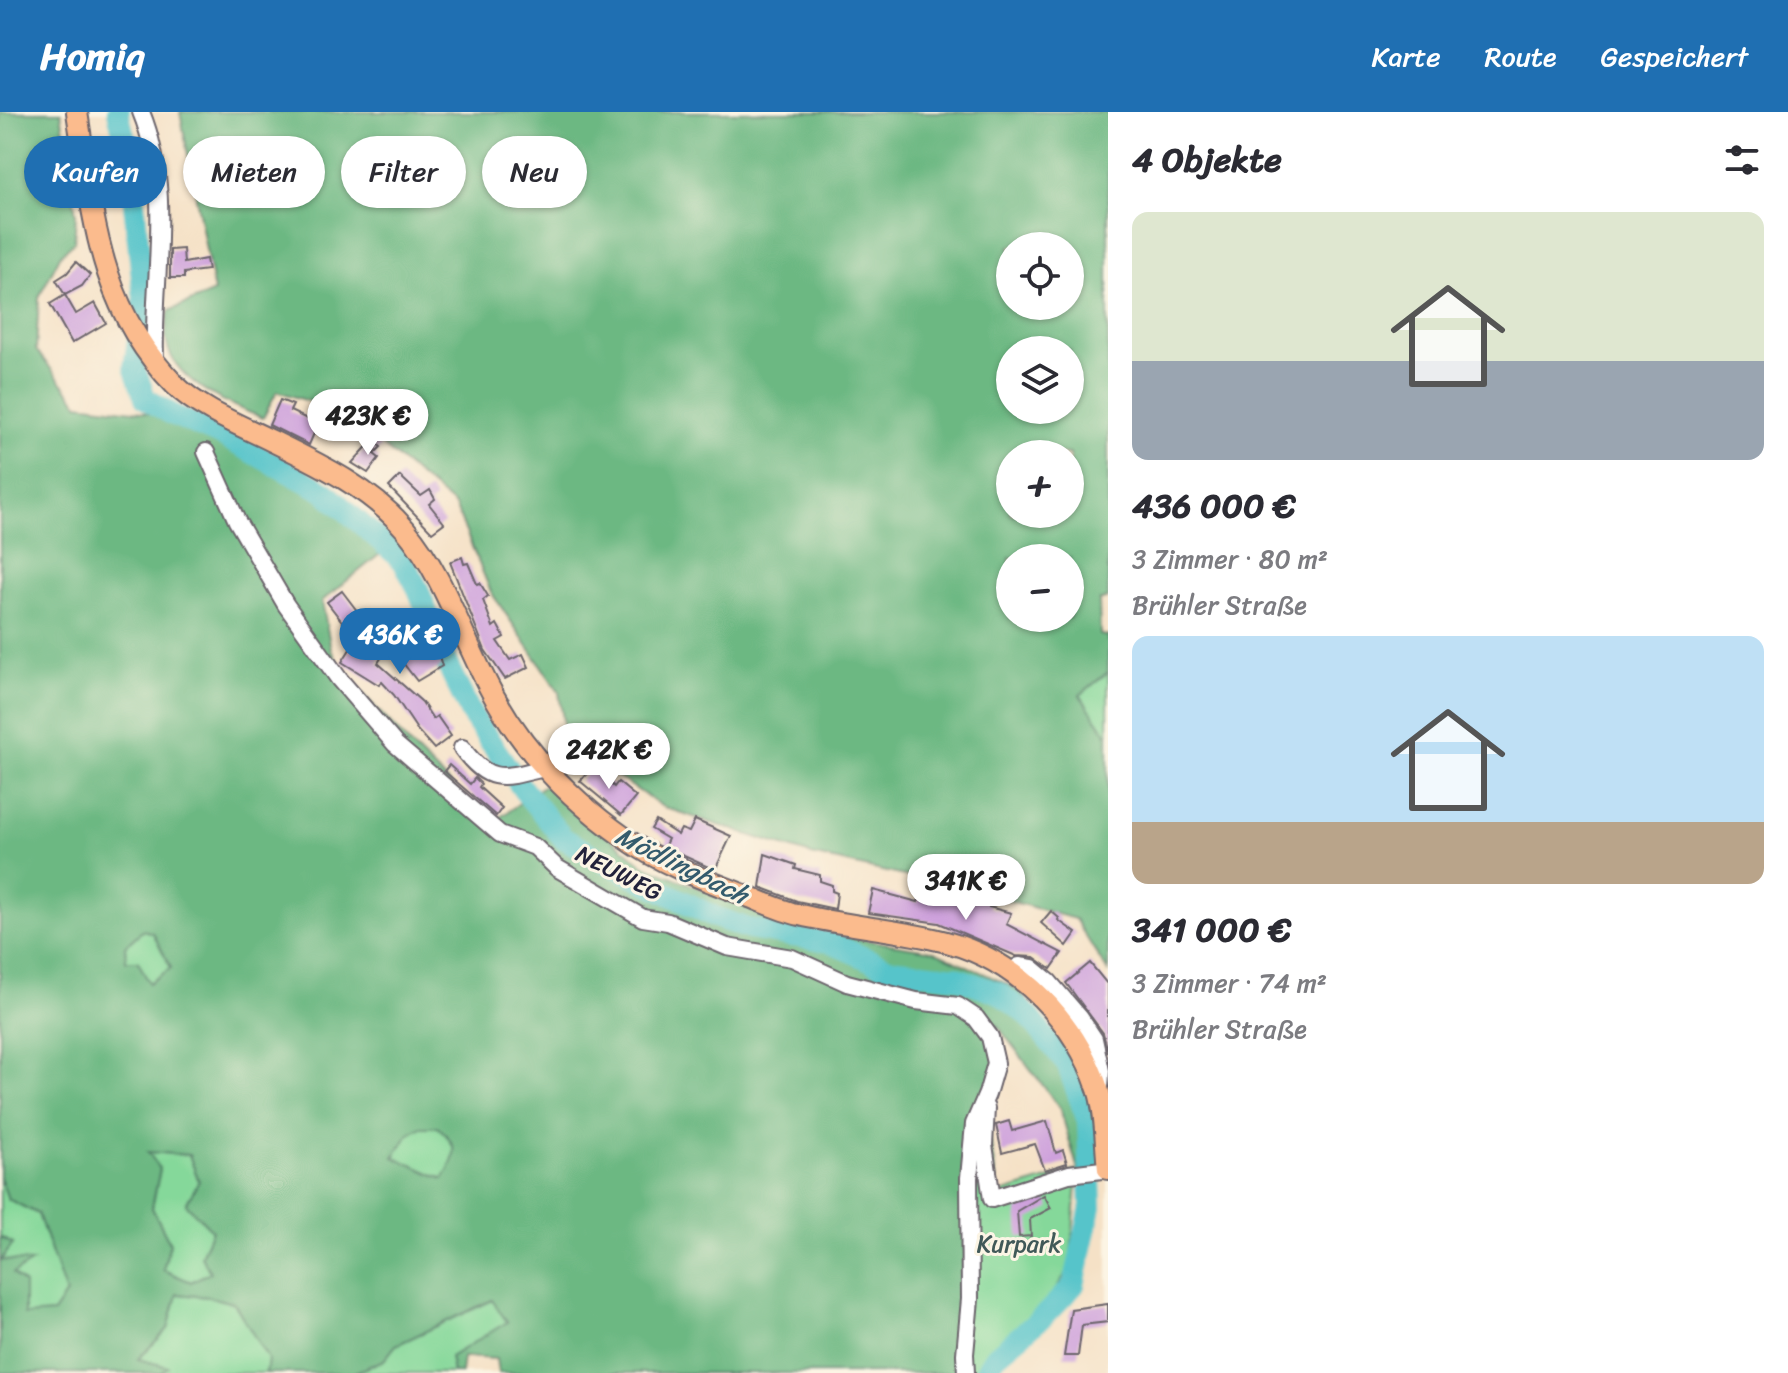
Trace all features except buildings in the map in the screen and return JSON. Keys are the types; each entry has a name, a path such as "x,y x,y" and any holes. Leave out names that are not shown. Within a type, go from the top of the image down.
{"main road":[{"path":"77,112 97,243 122,311 151,355 177,387 215,412 359,488 404,528 438,576 495,699 534,771 627,839 694,876 797,915 952,944 1011,972 1036,992 1082,1051 1099,1093 1105,1169"}],"street":[{"path":"141,112 157,170 161,238 151,355"},
{"name":"NEUWEG","path":"206,452 237,521 286,605 339,679 395,744 500,834 535,847 557,868 643,918 668,922 727,947 792,958 847,983 916,1001 958,1006 976,1018 990,1037 996,1063 974,1124 969,1178 970,1299 966,1373"},
{"path":"462,748 476,767 489,775 506,777 534,771"},
{"path":"987,1094 984,1145 992,1199 1069,1174 1105,1169"}],"green space":[{"path":"0,112 61,112 64,136 24,136 24,208 75,208 76,215 74,242 61,254 39,297 36,350 79,404 197,419 334,493 395,542 322,601 331,649 342,671 411,746 491,824 544,785 644,865 797,929 934,951 1018,989 1055,1037 1090,1111 1095,1165 1078,1170 1060,1108 997,1025 994,1072 985,1092 969,1113 962,1373 498,1373 496,1359 463,1357 461,1373 453,1373 450,1357 507,1322 492,1300 396,1345 384,1360 353,1373 266,1373 268,1359 234,1303 177,1294 168,1329 138,1359 168,1367 160,1373 0,1373 0,1237 13,1244 1,1260 32,1262 13,1274 24,1284 24,1315 53,1313 66,1294 38,1214 8,1199 0,1177","holes":["143,930 153,933 171,968 149,983 138,961 126,961 125,946","421,1127 438,1127 453,1146 451,1164 443,1179 394,1157 408,1135","148,1152 189,1155 199,1181 186,1204 212,1230 201,1256 210,1272 191,1282 163,1270 170,1243 152,1208 160,1169"]},
{"path":"180,112 1108,112 1108,598 1099,601 1100,635 1108,636 1108,672 1080,695 1108,736 1108,972 1075,919 989,895 811,855 663,807 566,742 559,692 491,592 455,506 342,412 277,391 263,418 202,389 177,366 169,352 166,327 169,311 214,292 198,208 325,208 325,136 185,136"},
{"path":"1108,672 1108,736 1080,695"},
{"path":"143,930 153,933 172,968 149,983 126,961 125,946"},
{"name":"Kurpark","path":"984,1095 998,1194 1078,1170 1070,1268 1051,1297 993,1352 990,1373 962,1373 969,1112"},
{"path":"421,1127 438,1127 453,1146 454,1157 444,1179 393,1157 407,1135"},
{"path":"147,1152 189,1155 199,1182 186,1204 212,1230 201,1256 211,1272 191,1282 163,1270 170,1243 152,1208 160,1169"},
{"path":"0,1177 8,1199 38,1214 66,1294 53,1313 24,1316 24,1284 13,1274 30,1263 0,1260 13,1244 0,1237"},
{"path":"177,1294 234,1303 269,1359 266,1373 160,1373 167,1367 137,1359 168,1329"},
{"path":"493,1300 508,1322 450,1357 453,1373 353,1373 384,1360 396,1345"}],"waterway":[{"name":"Mödlingbach","path":"118,112 129,156 144,298 134,367 145,398 325,492 403,561 471,714 524,791 563,838 715,917 749,929 829,942 890,969 955,977 999,993 1028,1015 1067,1064 1088,1121 1091,1207 1074,1285 1043,1317 996,1356 985,1373"}]}
